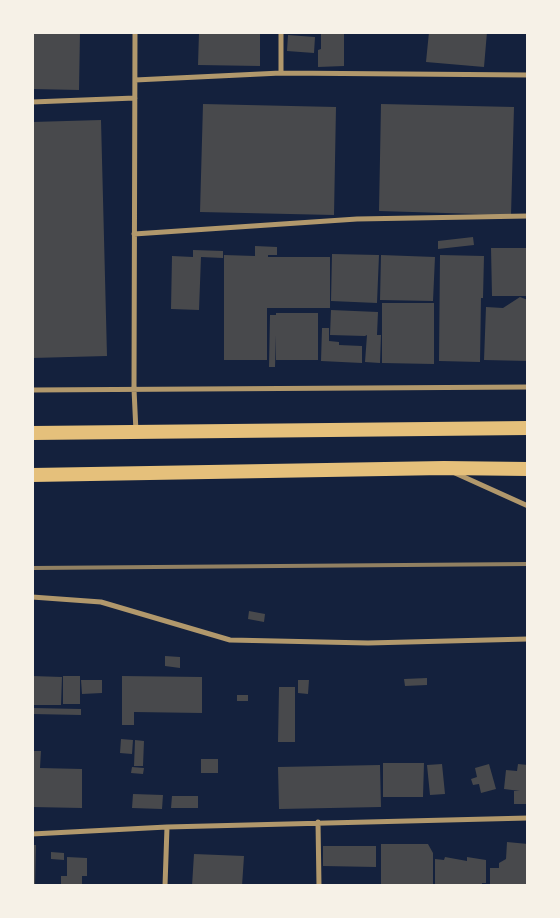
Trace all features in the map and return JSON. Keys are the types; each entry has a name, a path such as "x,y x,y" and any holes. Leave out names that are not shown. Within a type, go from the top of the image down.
{"highway":[{"path":"32,433 528,428"},
{"path":"32,475 444,468 528,469"}],"street":[{"path":"135,32 134,389 136,432"},
{"path":"281,74 282,32"},
{"path":"135,80 281,74 528,75"},
{"path":"32,102 135,98"},
{"path":"134,234 358,219 528,216"},
{"path":"32,390 528,387"},
{"path":"444,468 528,506"},
{"path":"32,597 101,602 230,640 368,642 528,639"},
{"path":"32,834 318,822 528,818"},
{"path":"318,822 319,886"},
{"path":"165,886 167,827"}],"building":[{"path":"32,32 80,32 79,90 32,89"},
{"path":"199,32 260,32 260,66 198,65"},
{"path":"321,32 344,32 344,66 318,67"},
{"path":"429,32 487,32 484,67 426,62"},
{"path":"288,35 315,37 314,53 287,51"},
{"path":"203,104 336,107 334,215 200,212"},
{"path":"381,104 514,107 511,215 379,211"},
{"path":"101,120 107,356 32,358 32,122"},
{"path":"473,237 474,245 438,249 438,241"},
{"path":"255,246 277,247 277,255 268,255 268,257 330,257 330,308 267,308 267,360 224,360 224,255 255,256"},
{"path":"491,248 528,248 528,296 492,296"},
{"path":"193,250 223,251 223,258 201,257 199,310 171,309 172,256 193,257"},
{"path":"332,254 379,255 377,303 331,301"},
{"path":"381,255 435,257 433,301 380,300"},
{"path":"440,255 484,256 480,362 439,361"},
{"path":"520,297 528,300 528,361 484,360 486,307 503,308"},
{"path":"382,303 434,303 434,364 382,363"},
{"path":"331,310 378,312 377,335 381,335 380,363 365,362 367,335 330,335"},
{"path":"276,313 318,313 318,360 276,360 276,335 275,367 269,367 270,315 276,315"},
{"path":"322,328 329,328 329,341 339,342 339,345 362,346 362,363 321,361"},
{"path":"249,611 265,614 264,622 248,619"},
{"path":"165,656 180,657 180,668 165,666"},
{"path":"32,676 62,677 61,705 32,705"},
{"path":"63,676 80,676 80,704 63,704"},
{"path":"122,676 202,677 202,713 134,712 134,725 122,725"},
{"path":"427,678 427,685 405,686 404,679"},
{"path":"81,680 102,680 102,693 82,694"},
{"path":"298,680 309,680 308,694 298,693"},
{"path":"279,687 295,687 295,742 278,742"},
{"path":"237,695 248,695 248,701 237,701"},
{"path":"32,708 81,709 81,715 32,714"},
{"path":"121,739 133,740 132,754 120,753"},
{"path":"135,740 144,741 143,766 134,766"},
{"path":"32,751 41,751 40,768 82,769 82,808 32,807"},
{"path":"201,759 218,759 218,773 201,773"},
{"path":"383,763 424,763 423,797 383,797"},
{"path":"442,764 445,794 430,795 427,765"},
{"path":"489,764 496,789 481,793 479,784 473,785 471,779 477,777 475,768"},
{"path":"518,764 528,765 528,804 514,804 514,791 520,791 504,789 506,770 517,771"},
{"path":"380,765 381,807 279,809 278,767"},
{"path":"132,767 144,768 143,774 131,773"},
{"path":"133,794 163,795 162,809 132,808"},
{"path":"172,796 198,796 198,808 171,808"},
{"path":"507,842 528,844 528,886 490,886 490,868 499,868 499,863 506,859"},
{"path":"381,844 428,844 433,853 433,886 381,886"},
{"path":"32,845 36,845 35,886 32,886"},
{"path":"323,846 376,846 376,867 323,866"},
{"path":"51,852 64,853 64,860 51,859"},
{"path":"194,854 244,856 242,886 192,886"},
{"path":"67,857 87,858 87,876 82,876 82,886 61,886 61,876 67,876"},
{"path":"445,857 467,861 467,857 486,860 486,883 482,883 482,886 435,886 435,859 444,860"}],"railway":[{"path":"32,568 528,564"}]}
